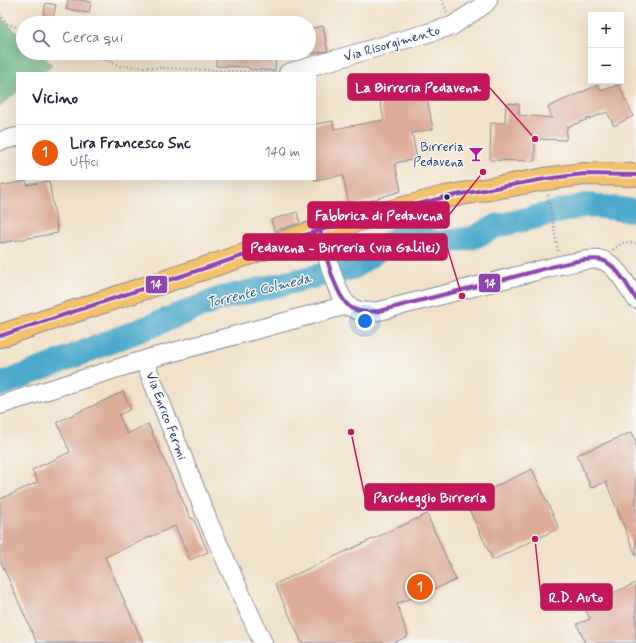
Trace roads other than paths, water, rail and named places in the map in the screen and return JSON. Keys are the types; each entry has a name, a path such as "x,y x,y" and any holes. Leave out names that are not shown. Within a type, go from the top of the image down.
{"main road":[{"path":"0,336 320,230 445,197 545,178 584,174 636,175"}],"street":[{"name":"Via Risorgimento","path":"291,72 452,26 485,4 488,0"},
{"path":"0,141 16,137"},
{"path":"320,230 325,251 344,299 361,311 379,311 560,265 586,260 602,260 608,263 613,267 636,300"},
{"name":"Via Enrico Fermi","path":"263,643 208,523 144,360 344,299"},
{"path":"0,405 144,360"}],"waterway":[{"name":"Torrente Colmeda","path":"0,385 222,298 352,268 398,237 422,237 438,243 472,238 497,226 587,205 636,211"}],"place":[{"name":"La Birreria Pedavena","path":"535,139"},
{"name":"Birreria Pedavena","path":"476,154"},
{"name":"Fabbrica di Pedavena","path":"483,172"},
{"name":"Pedavena - Birreria (via Galilei)","path":"462,296"},
{"name":"Parcheggio Birreria","path":"351,432"},
{"name":"R.D. Auto","path":"535,539"},
{"name":"Lira Francesco Snc","path":"420,587"}]}
